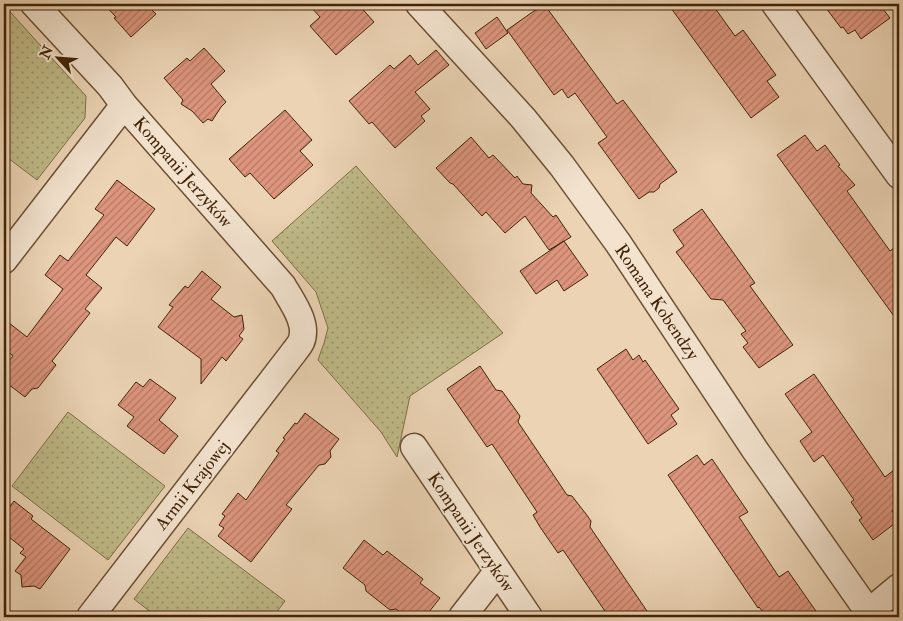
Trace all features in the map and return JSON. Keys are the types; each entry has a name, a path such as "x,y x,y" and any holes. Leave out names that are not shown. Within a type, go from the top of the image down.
{"street":[{"name":"Kompanii Jerzyków","path":"34,4 110,86 283,286 298,313 303,329 302,342 294,352"},
{"name":"Romana Kobendzy","path":"419,4 498,90 562,166 618,243 755,450 870,615"},
{"path":"775,4 899,175"},
{"path":"4,260 124,104"},
{"name":"Armii Krajowej","path":"90,617 294,352"},
{"name":"Kompanii Jerzyków","path":"414,447 529,617"},
{"path":"462,617 497,572"},
{"path":"870,615 899,588"}],"shaded area":[{"path":"4,5 86,96 85,118 37,180 4,155"},
{"path":"356,166 503,333 410,396 397,457 381,432 318,360 328,328 316,292 272,241"},
{"path":"68,412 165,486 108,560 12,486"},
{"path":"188,528 285,601 273,617 157,617 134,599"}],"building":[{"path":"104,4 146,4 156,14 131,37"},
{"path":"308,4 358,4 374,22 336,55 310,26 320,17"},
{"path":"544,4 617,104 623,100 677,172 660,184 659,188 654,192 649,192 639,199 598,143 607,137 575,93 568,98 562,89 554,95 507,30"},
{"path":"668,4 712,4 735,36 743,30 776,75 767,81 779,97 751,118"},
{"path":"823,4 879,4 890,18 861,39 855,30 848,34 843,27 841,28"},
{"path":"497,17 508,33 486,49 475,33"},
{"path":"204,48 225,71 211,84 226,102 212,121 208,119 203,123 192,111 181,104 183,100 164,78 187,58 190,61"},
{"path":"436,50 449,65 415,92 430,109 421,116 425,121 395,148 372,122 369,124 349,101 390,65 394,69 410,55 418,65"},
{"path":"285,110 312,140 300,151 313,165 274,199 250,173 245,177 229,159"},
{"path":"805,135 817,151 825,145 840,165 838,166 855,185 847,191 890,251 899,244 899,323 777,155"},
{"path":"471,137 489,158 493,155 515,178 517,176 523,184 532,185 531,193 553,217 556,215 571,237 549,250 525,216 505,233 486,212 482,216 436,168"},
{"path":"117,180 155,209 127,246 116,237 86,275 102,288 85,309 90,313 52,361 56,365 38,388 32,389 25,397 4,381 4,367 13,356 4,348 4,319 27,337 63,289 45,275 60,255 68,261 104,215 95,209"},
{"path":"702,209 755,283 750,286 793,345 759,368 743,347 748,343 741,334 746,331 723,300 711,299 676,252 684,246 673,230"},
{"path":"564,241 588,275 564,291 557,280 536,294 520,271"},
{"path":"202,271 221,287 211,299 234,317 242,315 244,329 239,336 243,339 226,361 222,357 201,384 201,359 158,327 173,307 169,305 185,286 188,288"},
{"path":"626,349 633,360 639,355 643,362 645,360 679,409 671,415 677,424 648,444 597,369"},
{"path":"480,366 496,390 502,391 520,416 518,422 567,495 572,496 591,521 590,527 651,617 609,617 563,550 558,553 540,527 533,515 537,512 492,444 487,447 447,389"},
{"path":"814,374 885,477 899,466 899,506 892,511 898,521 873,540 859,520 862,518 851,502 854,500 823,455 814,462 800,441 812,432 785,394"},
{"path":"150,379 176,398 159,420 178,436 164,454 127,426 134,417 118,405 136,382 143,387"},
{"path":"305,413 339,439 330,451 331,457 325,464 319,465 286,505 292,509 251,562 218,536 224,528 219,525 225,516 222,514 238,493 246,500 279,453 276,451 285,439 283,438"},
{"path":"697,455 704,465 712,459 748,512 739,517 779,577 788,571 820,617 767,617 758,608 668,475"},
{"path":"14,501 33,516 31,519 70,549 40,589 34,586 22,587 21,575 15,571 26,557 20,553 24,549 4,533 4,514"},
{"path":"364,540 383,555 387,551 423,579 420,583 440,598 425,617 407,617 396,609 390,610 366,591 365,585 343,568"}]}
